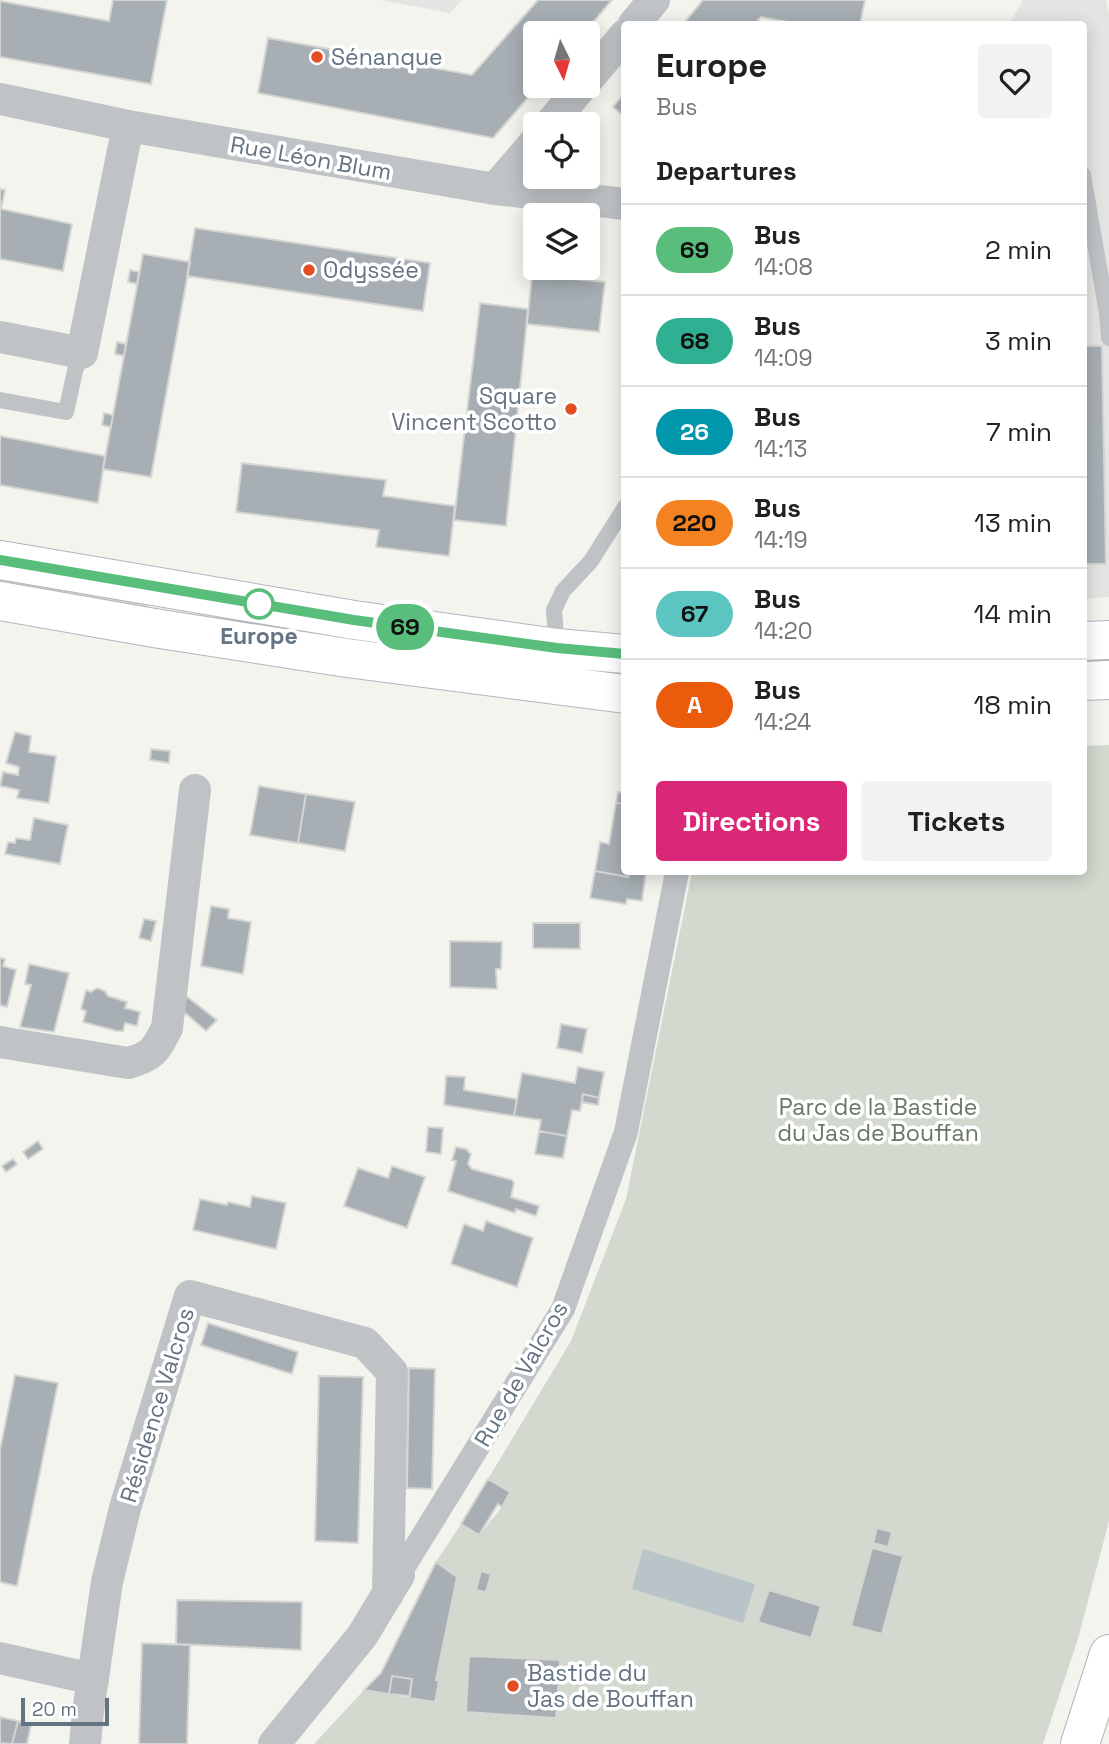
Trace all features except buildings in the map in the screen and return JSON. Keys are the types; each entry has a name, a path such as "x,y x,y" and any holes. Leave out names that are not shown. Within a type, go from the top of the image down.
{"main road":[{"path":"0,561 340,617 557,648 621,654"},
{"path":"0,601 347,658 621,694"},
{"path":"1087,641 1109,640"},
{"path":"1087,681 1109,680"},
{"path":"1080,1744 1109,1654"}],"street":[{"path":"636,21 654,0"},
{"path":"600,65 621,40"},
{"path":"560,112 572,98"},
{"name":"Rue Léon Blum","path":"0,99 128,126 495,189 621,204"},
{"path":"0,337 82,353 128,126"},
{"path":"495,189 523,157"},
{"path":"0,1042 128,1063 145,1058 158,1046 167,1028 195,790"},
{"name":"Rue de Valcros","path":"274,1744 362,1636 563,1308 626,1132 676,875"},
{"name":"Résidence Valcros","path":"85,1744 107,1581 125,1508 190,1296 365,1343 392,1373 396,1581"},
{"path":"0,1658 93,1679"}],"lane":[{"path":"1087,216 1090,250 1107,313 1109,338"},
{"path":"0,400 66,412 82,353"},
{"path":"557,648 554,610 563,591 591,561 621,513"}],"shaded area":[{"path":"379,0 462,0 450,13"},
{"path":"1023,0 1106,0 1109,13 1109,597 1087,599 1087,21 1011,21"},
{"path":"643,1549 755,1584 743,1623 632,1589"}],"green space":[{"path":"0,578 148,604 146,612 0,588"},
{"name":"Parc de la Bastide du Jas de Bouffan","path":"1109,745 1109,1521 1078,1639 1043,1744 314,1744 364,1690 435,1702 436,1680 457,1577 436,1562 461,1524 479,1535 502,1507 510,1492 488,1479 571,1341 626,1199 691,875 1087,875 1087,746"}],"bus line":[{"name":"69","path":"0,560 354,620 557,648 621,654"}],"place":[{"name":"Sénanque","path":"317,57"},
{"name":"Odyssée","path":"309,270"},
{"name":"Square Vincent Scotto","path":"571,409"},
{"name":"Europe","path":"259,604"},
{"name":"Bastide du Jas de Bouffan","path":"513,1686"}]}
